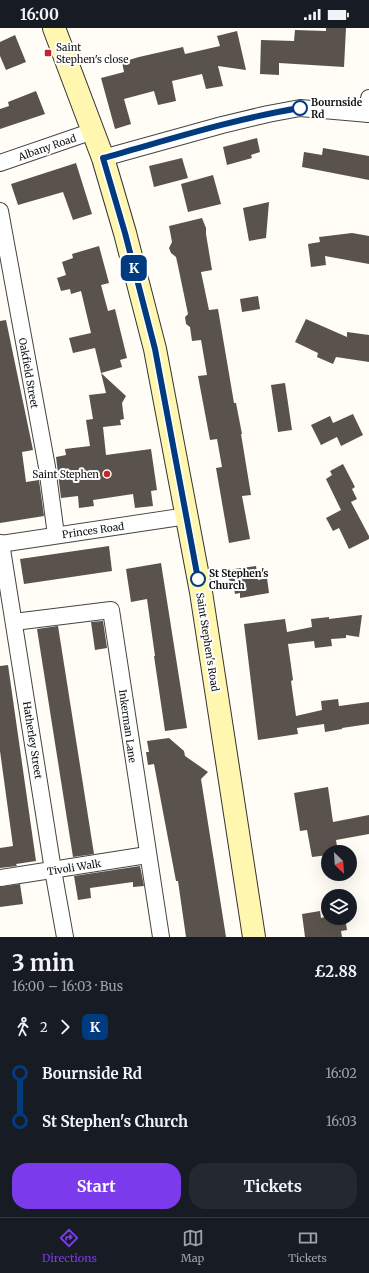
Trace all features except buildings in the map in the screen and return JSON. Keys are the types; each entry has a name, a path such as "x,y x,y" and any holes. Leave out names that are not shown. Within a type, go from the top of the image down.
{"street":[{"name":"Saint Stephen's Road","path":"54,28 103,158 125,233 155,349 201,592 254,937"},
{"path":"103,158 222,125 300,108 369,114 369,98"},
{"name":"Albany Road","path":"0,163 93,130"},
{"name":"Oakfield Street","path":"0,211 47,467 56,535"},
{"name":"Princes Road","path":"1,544 187,516"},
{"name":"Hatherley Street","path":"1,544 65,937"},
{"name":"Inkerman Lane","path":"14,622 110,610 147,856 161,937"},
{"name":"Tivoli Walk","path":"0,878 147,856"}],"bus line":[{"name":"K","path":"198,579 155,349 125,233 103,158 222,125 300,108"}],"place":[{"name":"Saint Stephen's close","path":"48,53"},
{"name":"Bournside Rd","path":"300,108"},
{"name":"Saint Stephen","path":"107,474"},
{"name":"St Stephen's Church","path":"198,579"}]}
